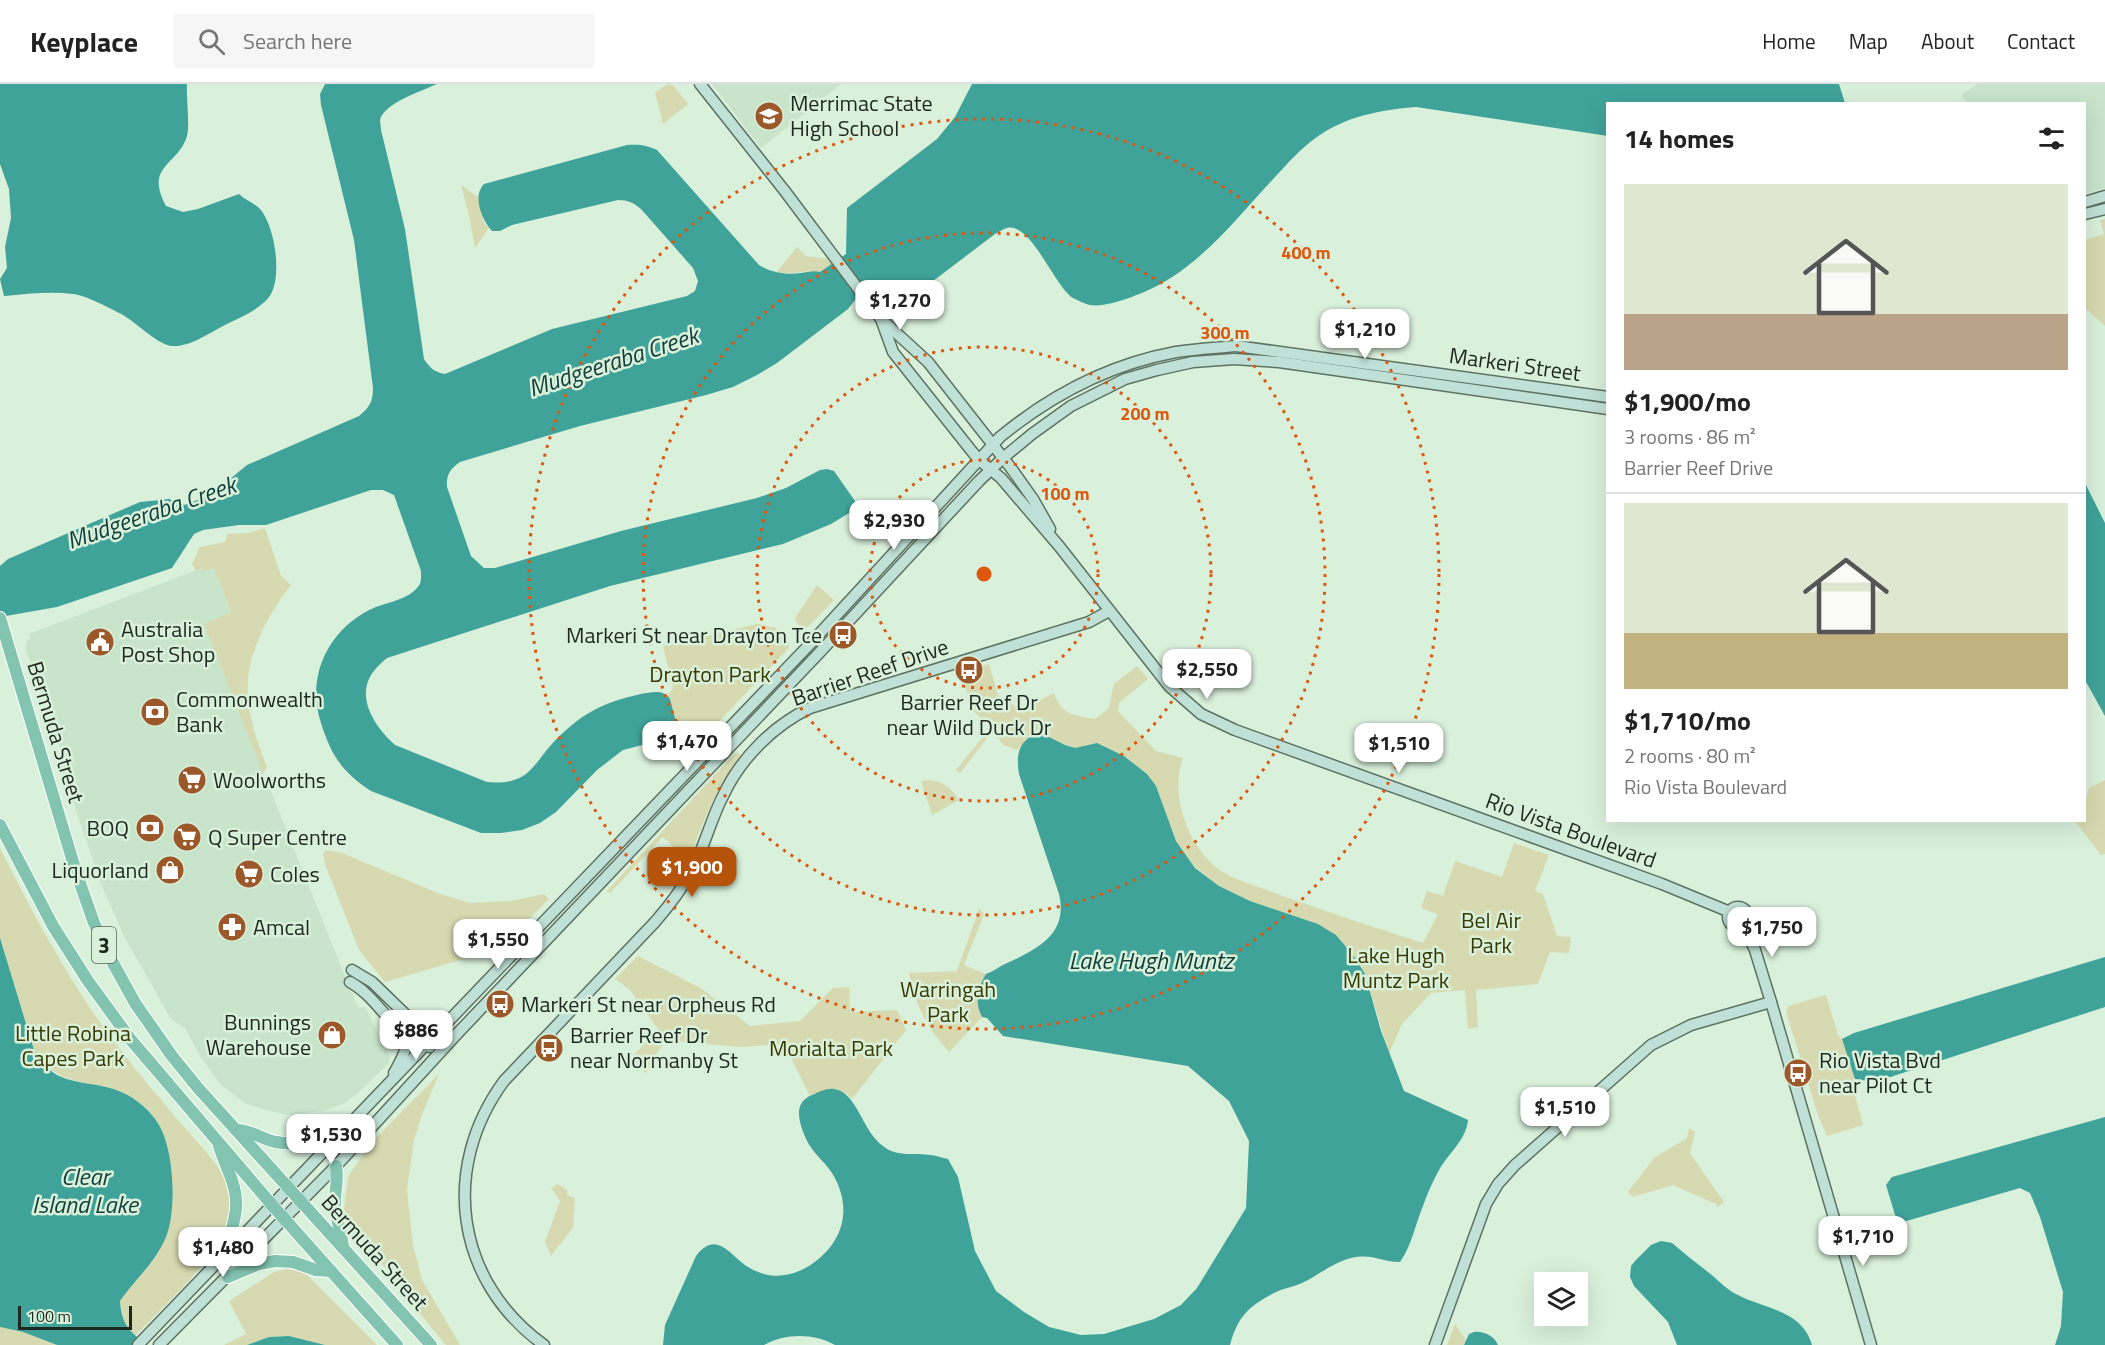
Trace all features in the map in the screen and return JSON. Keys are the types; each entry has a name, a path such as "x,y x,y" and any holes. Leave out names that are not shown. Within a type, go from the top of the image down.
{"main road":[{"name":"Bermuda Street","path":"1,623 79,880 102,942 124,984 160,1041 198,1088 431,1345"},
{"name":"Bermuda Street","path":"0,825 37,899 88,981 131,1040 272,1205 397,1345"},
{"path":"236,1130 249,1130 276,1142 297,1143 317,1138 353,1121"},
{"path":"217,1141 224,1164 232,1179 236,1202 226,1254"},
{"path":"336,1166 338,1178 334,1203 343,1248"},
{"path":"228,1277 259,1264 275,1261 292,1262 316,1270 331,1271"}],"street":[{"name":"Rio Vista Boulevard","path":"700,84 881,319 928,362 993,445 1033,499 1059,546"},
{"path":"2086,202 2105,196"},
{"path":"2086,214 2105,208"},
{"name":"Rio Vista Boulevard","path":"881,319 893,352 979,460 1001,478 1059,546 1169,686 1191,707 1211,720 1235,730 1662,884 1730,912"},
{"name":"Markeri Street","path":"138,1345 810,644 993,445 1026,416 1050,400 1122,367 1178,352 1236,346 1606,397"},
{"name":"Markeri Street","path":"160,1344 336,1166 442,1049 990,470 1032,434 1071,406 1110,385 1156,370 1193,362 1234,359 1279,362 1606,410"},
{"name":"Barrier Reef Drive","path":"544,1345 524,1329 501,1305 486,1281 472,1246 464,1207 464,1192 467,1161 475,1134 486,1108 504,1081 677,896 702,850 723,795 740,768 776,730 810,708 1089,622 1109,611"},
{"path":"1738,907 1745,910 1748,919 1743,925 1736,926 1730,922 1730,912 1738,907"},
{"path":"1743,925 1755,950 1771,1002 1871,1345"},
{"path":"352,970 368,979 397,1006 428,1042 442,1049"},
{"path":"351,982 366,992 413,1041 428,1042"},
{"path":"1435,1345 1482,1213 1491,1195 1515,1165 1651,1045 1691,1025 1771,1002"},
{"path":"387,1086 405,1051 406,1041 394,1015 397,1006"}],"shaded area":[{"name":"Merrimac State High School","path":"712,84 841,84 761,148"},
{"path":"1978,84 2105,84 2105,188 2086,194 2086,102 1966,102 1961,95"},
{"name":"Q Super Centre","path":"214,567 231,613 204,624 354,999 359,1008 365,1007 390,1056 388,1064 358,1093 345,1103 323,1111 287,1115 245,1103 221,1085 201,1058 185,1028 171,1019 124,936 101,884 61,766 65,760 26,650 27,641 31,639 29,634 202,568"}],"green space":[{"path":"668,84 674,86 688,104 663,124 655,92"},
{"path":"461,185 478,197 484,223 489,228 475,248 469,215"},
{"path":"2105,219 2105,326 2086,309 2086,240 2104,234 2100,220"},
{"path":"797,247 806,256 829,259 832,264 820,272 776,273"},
{"path":"265,528 281,576 291,585 266,622 250,665 248,695 250,714 267,767 263,773 204,624 231,612 214,568 203,571 202,568 196,571 192,564 200,547 225,542 227,534 249,533"},
{"path":"817,585 834,600 808,627 802,626 795,618"},
{"name":"Drayton Park","path":"757,624 776,628 788,638 789,648 686,756 672,742 677,735 668,695 673,688 663,646"},
{"path":"989,664 998,695 1021,710 1054,693 1060,706 1069,713 1095,719 1109,708 1114,684 1137,666 1148,679 1119,703 1118,711 1156,751 1183,758 1179,773 1179,789 1185,821 1200,851 1211,863 1230,876 1423,943 1438,914 1423,909 1422,905 1427,891 1443,896 1455,861 1502,877 1514,843 1549,855 1535,891 1543,894 1557,936 1571,937 1569,953 1550,952 1538,984 1476,990 1478,1027 1468,1029 1465,990 1431,993 1402,1024 1389,1053 1365,974 1336,935 1318,924 1250,901 1219,886 1195,867 1176,841 1156,786 1147,774 1124,756 1097,743 1075,748 1029,736 1018,750 1003,745 993,731 960,773 956,770 990,728 972,709 962,674"},
{"path":"736,752 741,755 717,793 688,861 663,837 610,893 607,891"},
{"path":"929,780 946,786 959,800 932,815 921,781"},
{"path":"2105,780 2105,854 2101,855 2076,822 2086,822 2086,800 2089,788"},
{"name":"Little Robina Capes Park","path":"0,848 41,926 86,1002 133,1066 209,1155 228,1188 231,1212 227,1227 218,1244 192,1277 135,1336 124,1322 120,1301 151,1262 166,1237 171,1188 167,1146 157,1121 140,1103 108,1087 80,1082 58,1074 46,1065 34,1050 0,938"},
{"path":"325,850 342,853 440,894 470,903 511,901 544,894 549,899 496,952 488,952 385,982 359,950 326,867 323,855"},
{"name":"Warringah Park","path":"979,909 984,914 964,965 986,974 978,995 978,1006 982,1017 949,1052 923,1016 914,995 909,973 957,971"},
{"name":"Morialta Park","path":"638,956 702,989 750,1026 800,1021 833,988 849,987 850,1012 897,1010 906,1030 852,1099 846,1093 815,1093 810,1096 784,1044 740,1047 666,1040 646,1073 630,1059 658,1029 630,990 615,979"},
{"path":"1826,995 1855,1079 1852,1084 1863,1125 1827,1136 1819,1118 1786,1012 1792,1005"},
{"path":"439,1074 414,1140 407,1190 413,1245 422,1280 460,1345 446,1345 407,1298 395,1278 363,1244 344,1209 348,1177 372,1142"},
{"path":"1689,1128 1695,1132 1690,1153 1724,1202 1718,1207 1716,1204 1673,1185 1633,1197 1628,1192 1654,1158 1687,1138"},
{"path":"558,1184 567,1190 567,1195 575,1198 573,1228 551,1256 545,1242 560,1201 551,1188"},
{"path":"287,1269 307,1275 377,1345 325,1345 289,1336 269,1337 247,1345 224,1345 246,1334 229,1301 274,1272"},
{"path":"1455,1324 1466,1340 1464,1345 1447,1345"},
{"path":"0,1327 23,1332 57,1345 0,1345"}],"water":[{"path":"0,84 187,84 187,136 183,146 161,174 160,192 166,206 183,212 239,194 259,208 266,218 276,253 276,278 269,297 254,310 205,336 192,342 173,346 161,342 123,315 78,295 47,293 4,296 0,279 7,268 5,247 11,218 9,189 0,164"},
{"name":"Mudgeeraba Creek","path":"325,84 437,84 388,108 380,120 405,229 424,359 433,369 445,374 552,329 687,296 695,291 698,281 693,268 641,209 631,202 618,200 512,225 500,231 492,231 485,221 479,201 480,189 484,184 627,145 643,145 657,150 759,265 774,272 795,274 820,272 846,254 847,208 937,139 955,117 972,84 1839,84 1845,102 1606,102 1606,136 1416,107 1364,115 1340,124 1311,141 1228,229 1194,261 1156,287 1129,298 1112,303 1090,305 1073,298 1025,235 1016,229 1007,228 995,234 912,297 882,294 872,289 777,363 733,387 580,426 460,462 449,473 447,487 471,556 484,568 495,568 621,531 757,498 786,488 820,470 834,471 855,501 854,510 831,524 783,544 610,586 387,658 375,670 366,688 368,706 382,732 395,745 487,782 505,782 523,776 571,726 602,706 653,692 661,692 670,699 678,730 672,742 665,739 623,750 597,770 556,812 540,823 522,830 481,833 371,791 352,777 339,762 321,723 316,687 325,654 334,639 360,615 409,595 420,582 421,571 394,495 383,490 371,490 266,525 239,525 203,530 194,534 172,568 57,607 0,617 0,566 8,559 140,502 169,499 184,505 193,502 213,493 247,465 359,416 370,404 373,388 354,240 320,94"},
{"path":"2086,485 2105,523 2105,716 2086,682"},
{"name":"Lake Hugh Muntz","path":"1037,734 1075,748 1097,743 1124,756 1147,774 1156,786 1176,841 1195,868 1219,886 1250,901 1318,924 1336,935 1365,974 1381,1031 1404,1091 1468,1120 1464,1134 1442,1165 1432,1184 1400,1262 1371,1257 1351,1258 1302,1283 1276,1292 1246,1313 1237,1326 1230,1345 835,1345 818,1338 800,1336 781,1338 764,1345 663,1345 665,1325 696,1256 704,1248 710,1245 723,1247 748,1267 764,1274 780,1276 804,1269 832,1245 842,1223 842,1198 832,1173 807,1141 799,1114 802,1103 806,1099 826,1090 834,1089 848,1097 876,1139 889,1150 948,1159 958,1177 975,1251 996,1291 1049,1327 1081,1335 1104,1334 1154,1319 1181,1305 1197,1288 1246,1208 1249,1141 1229,1101 1188,1066 1003,1036 987,1018 982,1017 978,1006 978,995 986,974 1047,940 1059,921 1061,908 1059,894 1018,768 1018,755 1022,745"},
{"name":"Clear Island Lake","path":"0,938 34,1050 45,1064 59,1076 114,1089 132,1098 152,1115 164,1136 171,1164 173,1196 166,1237 157,1254 120,1301 124,1321 146,1345 57,1345 23,1332 0,1327"},
{"path":"2105,957 2105,1007 1875,1082 1855,1079 1842,1039 1854,1033"},
{"path":"2105,1117 2105,1345 2055,1345 2061,1326 2063,1292 2040,1217 2030,1193 2020,1188 1903,1222 1895,1215 1886,1185 1892,1177"},
{"path":"1661,1241 1672,1243 1734,1293 1790,1317 1800,1324 1812,1345 1677,1345 1668,1322 1634,1286 1630,1277 1631,1266 1635,1261 1651,1245"},
{"path":"1474,1332 1488,1335 1498,1345 1464,1345 1469,1334"},
{"path":"289,1336 325,1345 247,1345 269,1337"}],"place":[{"name":"Merrimac State High School","path":"769,116"},
{"name":"Markeri St near Drayton Tce","path":"843,635"},
{"name":"Australia Post Shop","path":"100,642"},
{"name":"Barrier Reef Dr near Wild Duck Dr","path":"969,670"},
{"name":"Commonwealth Bank","path":"155,712"},
{"name":"Woolworths","path":"192,780"},
{"name":"BOQ","path":"150,828"},
{"name":"Q Super Centre","path":"187,837"},
{"name":"Liquorland","path":"170,870"},
{"name":"Coles","path":"249,874"},
{"name":"Amcal","path":"232,927"},
{"name":"Markeri St near Orpheus Rd","path":"500,1004"},
{"name":"Bunnings Warehouse","path":"332,1035"},
{"name":"Barrier Reef Dr near Normanby St","path":"549,1048"},
{"name":"Rio Vista Bvd near Pilot Ct","path":"1798,1073"}],"park label":[{"name":"Bel Air Park","path":"1491,932"},
{"name":"Lake Hugh Muntz Park","path":"1396,968"}]}
